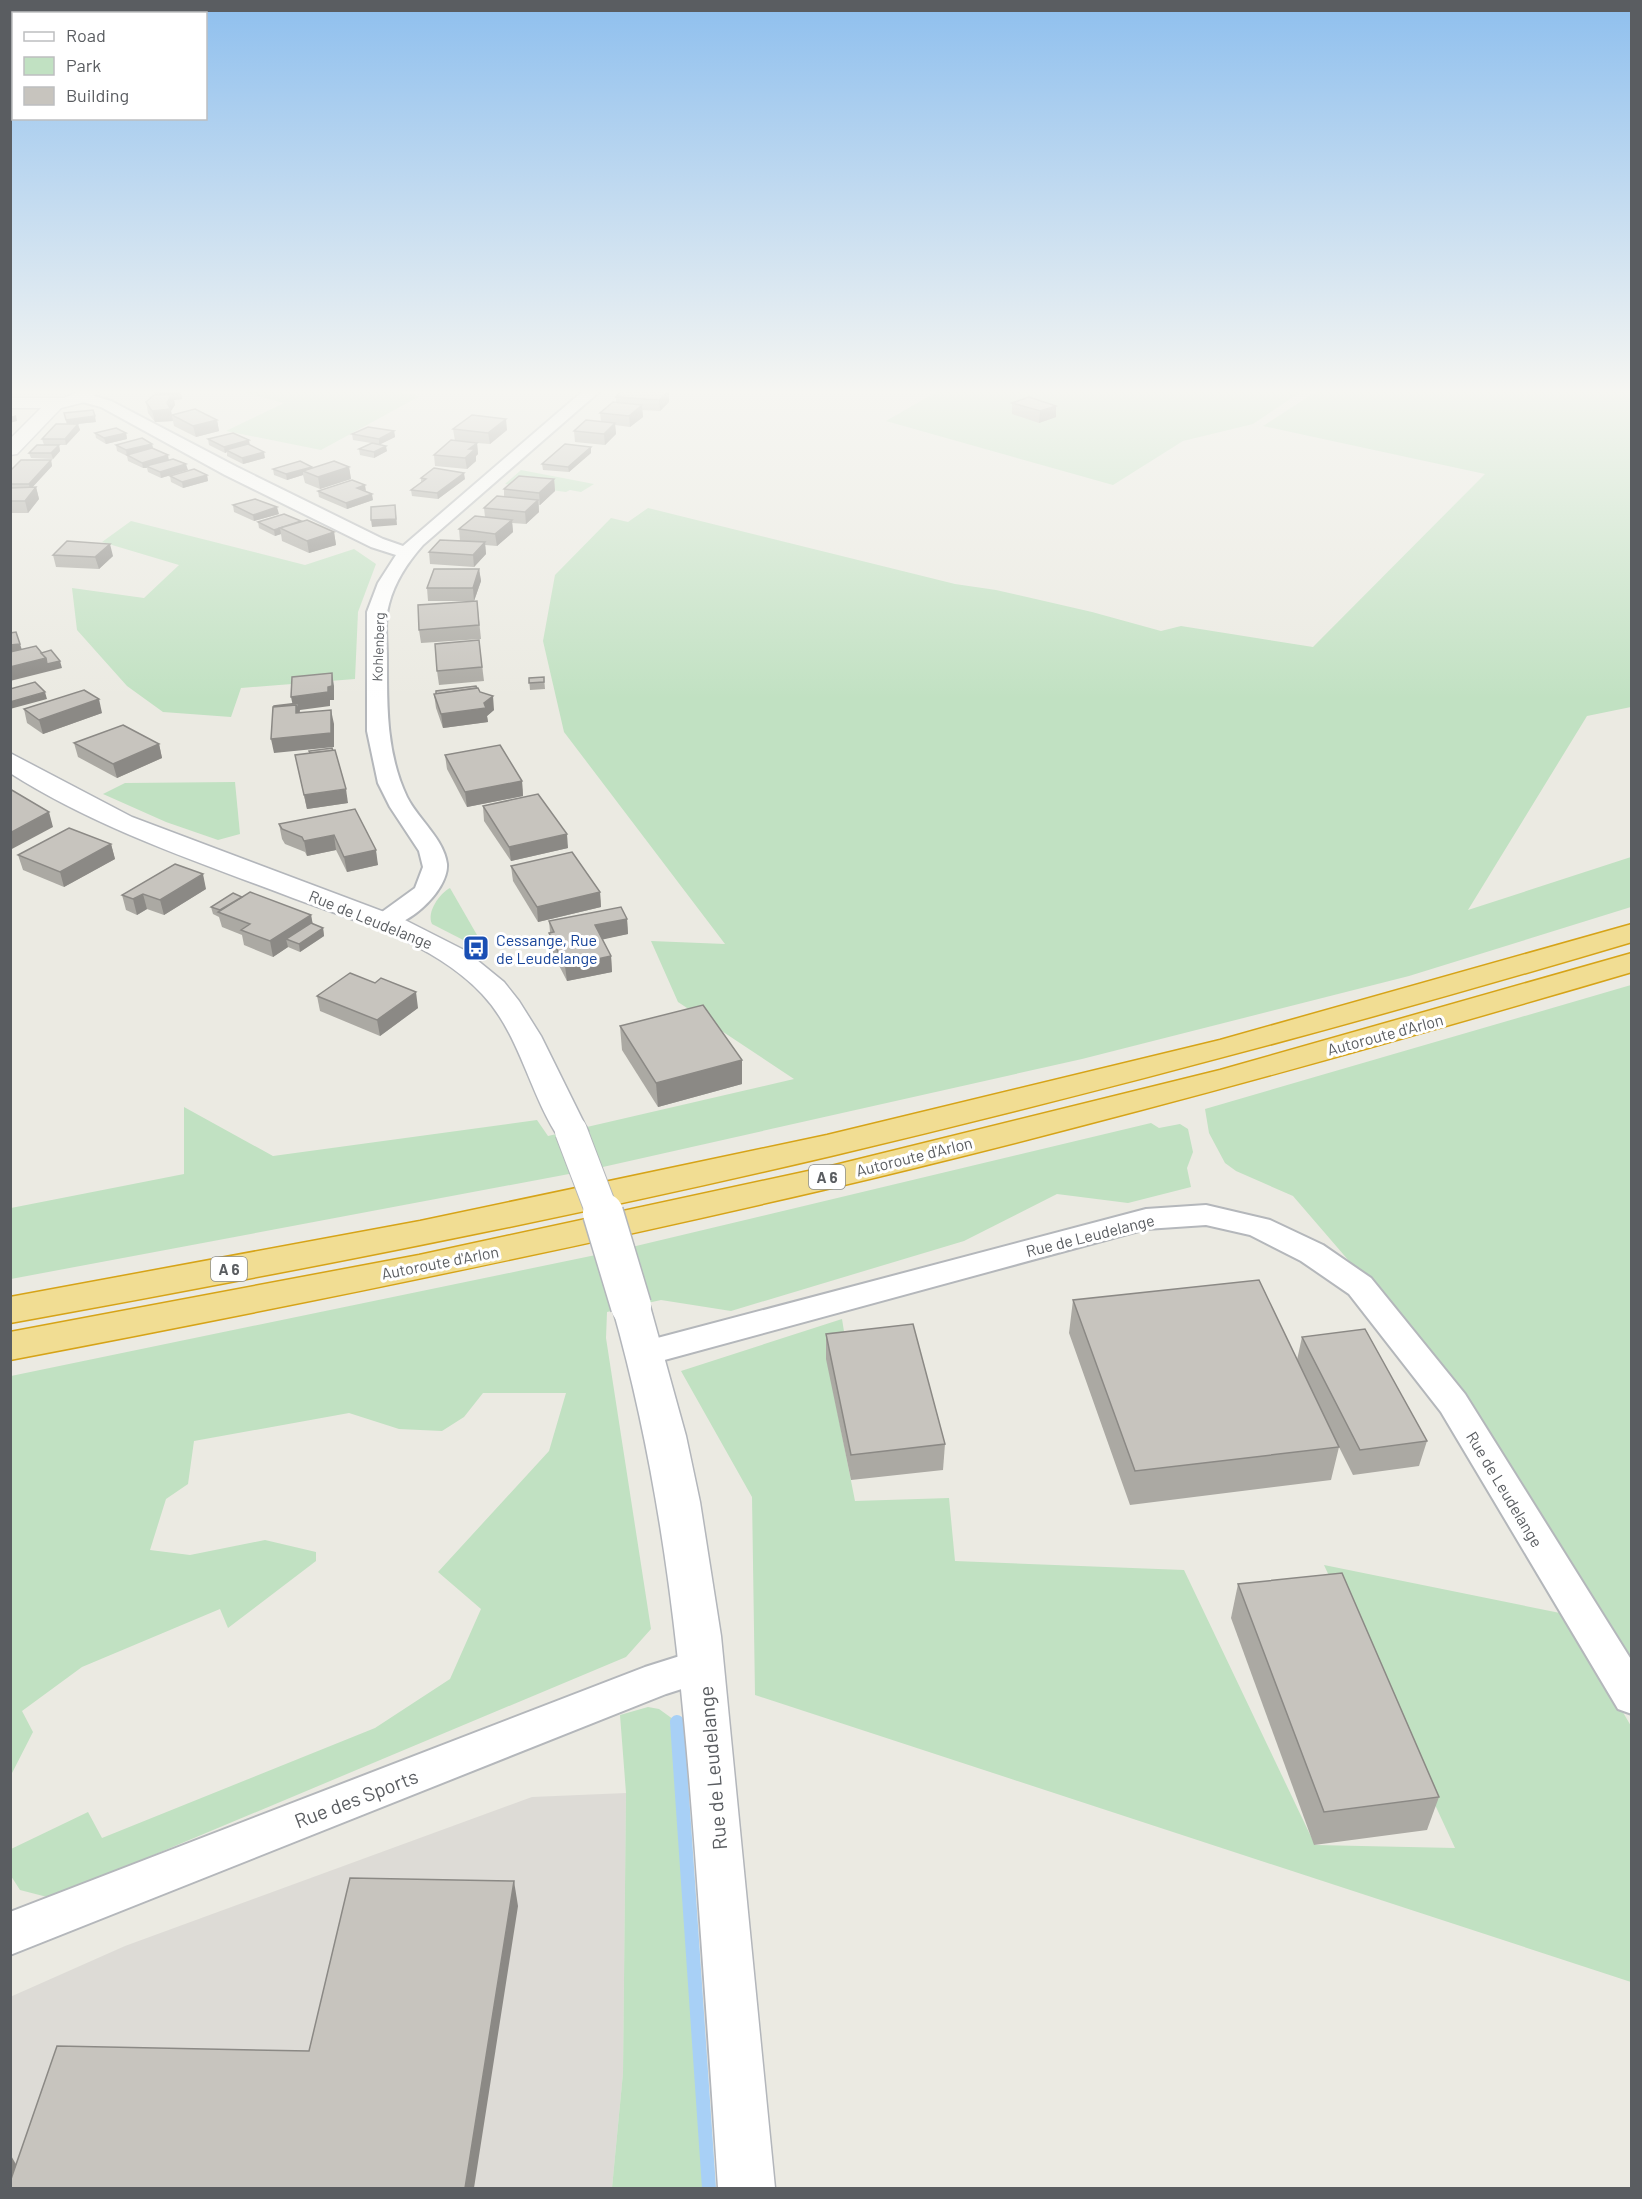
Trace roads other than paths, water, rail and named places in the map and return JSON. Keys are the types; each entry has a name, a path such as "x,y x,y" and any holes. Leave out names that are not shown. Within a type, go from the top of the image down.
{"highway":[{"name":"Autoroute d'Arlon","path":"10,1310 447,1228 856,1139 1185,1059 1457,986 1632,933"},
{"name":"Autoroute d'Arlon","path":"10,1346 460,1258 870,1167 1206,1084 1485,1006 1632,962"}],"main road":[{"name":"Rue de Leudelange","path":"10,761 59,791 109,816 384,922 445,950 493,989 509,1009 572,1131 602,1211 646,1353 680,1496 702,1666 747,2188"}],"street":[{"path":"277,494 377,543 406,553"},
{"name":"Kohlenberg","path":"384,922 417,899 430,884 435,867 431,853 397,800 381,757 376,717 377,612 394,571 406,553 475,494"},
{"name":"Rue de Leudelange","path":"646,1353 1146,1219 1206,1215 1259,1227 1312,1253 1360,1286 1439,1385 1453,1403 1632,1697"},
{"name":"Rue des Sports","path":"10,1934 648,1684 702,1666"}],"waterway":[{"path":"677,1722 709,2188"}],"place":[{"name":"Cessange, Rue de Leudelange","path":"476,948"}]}
